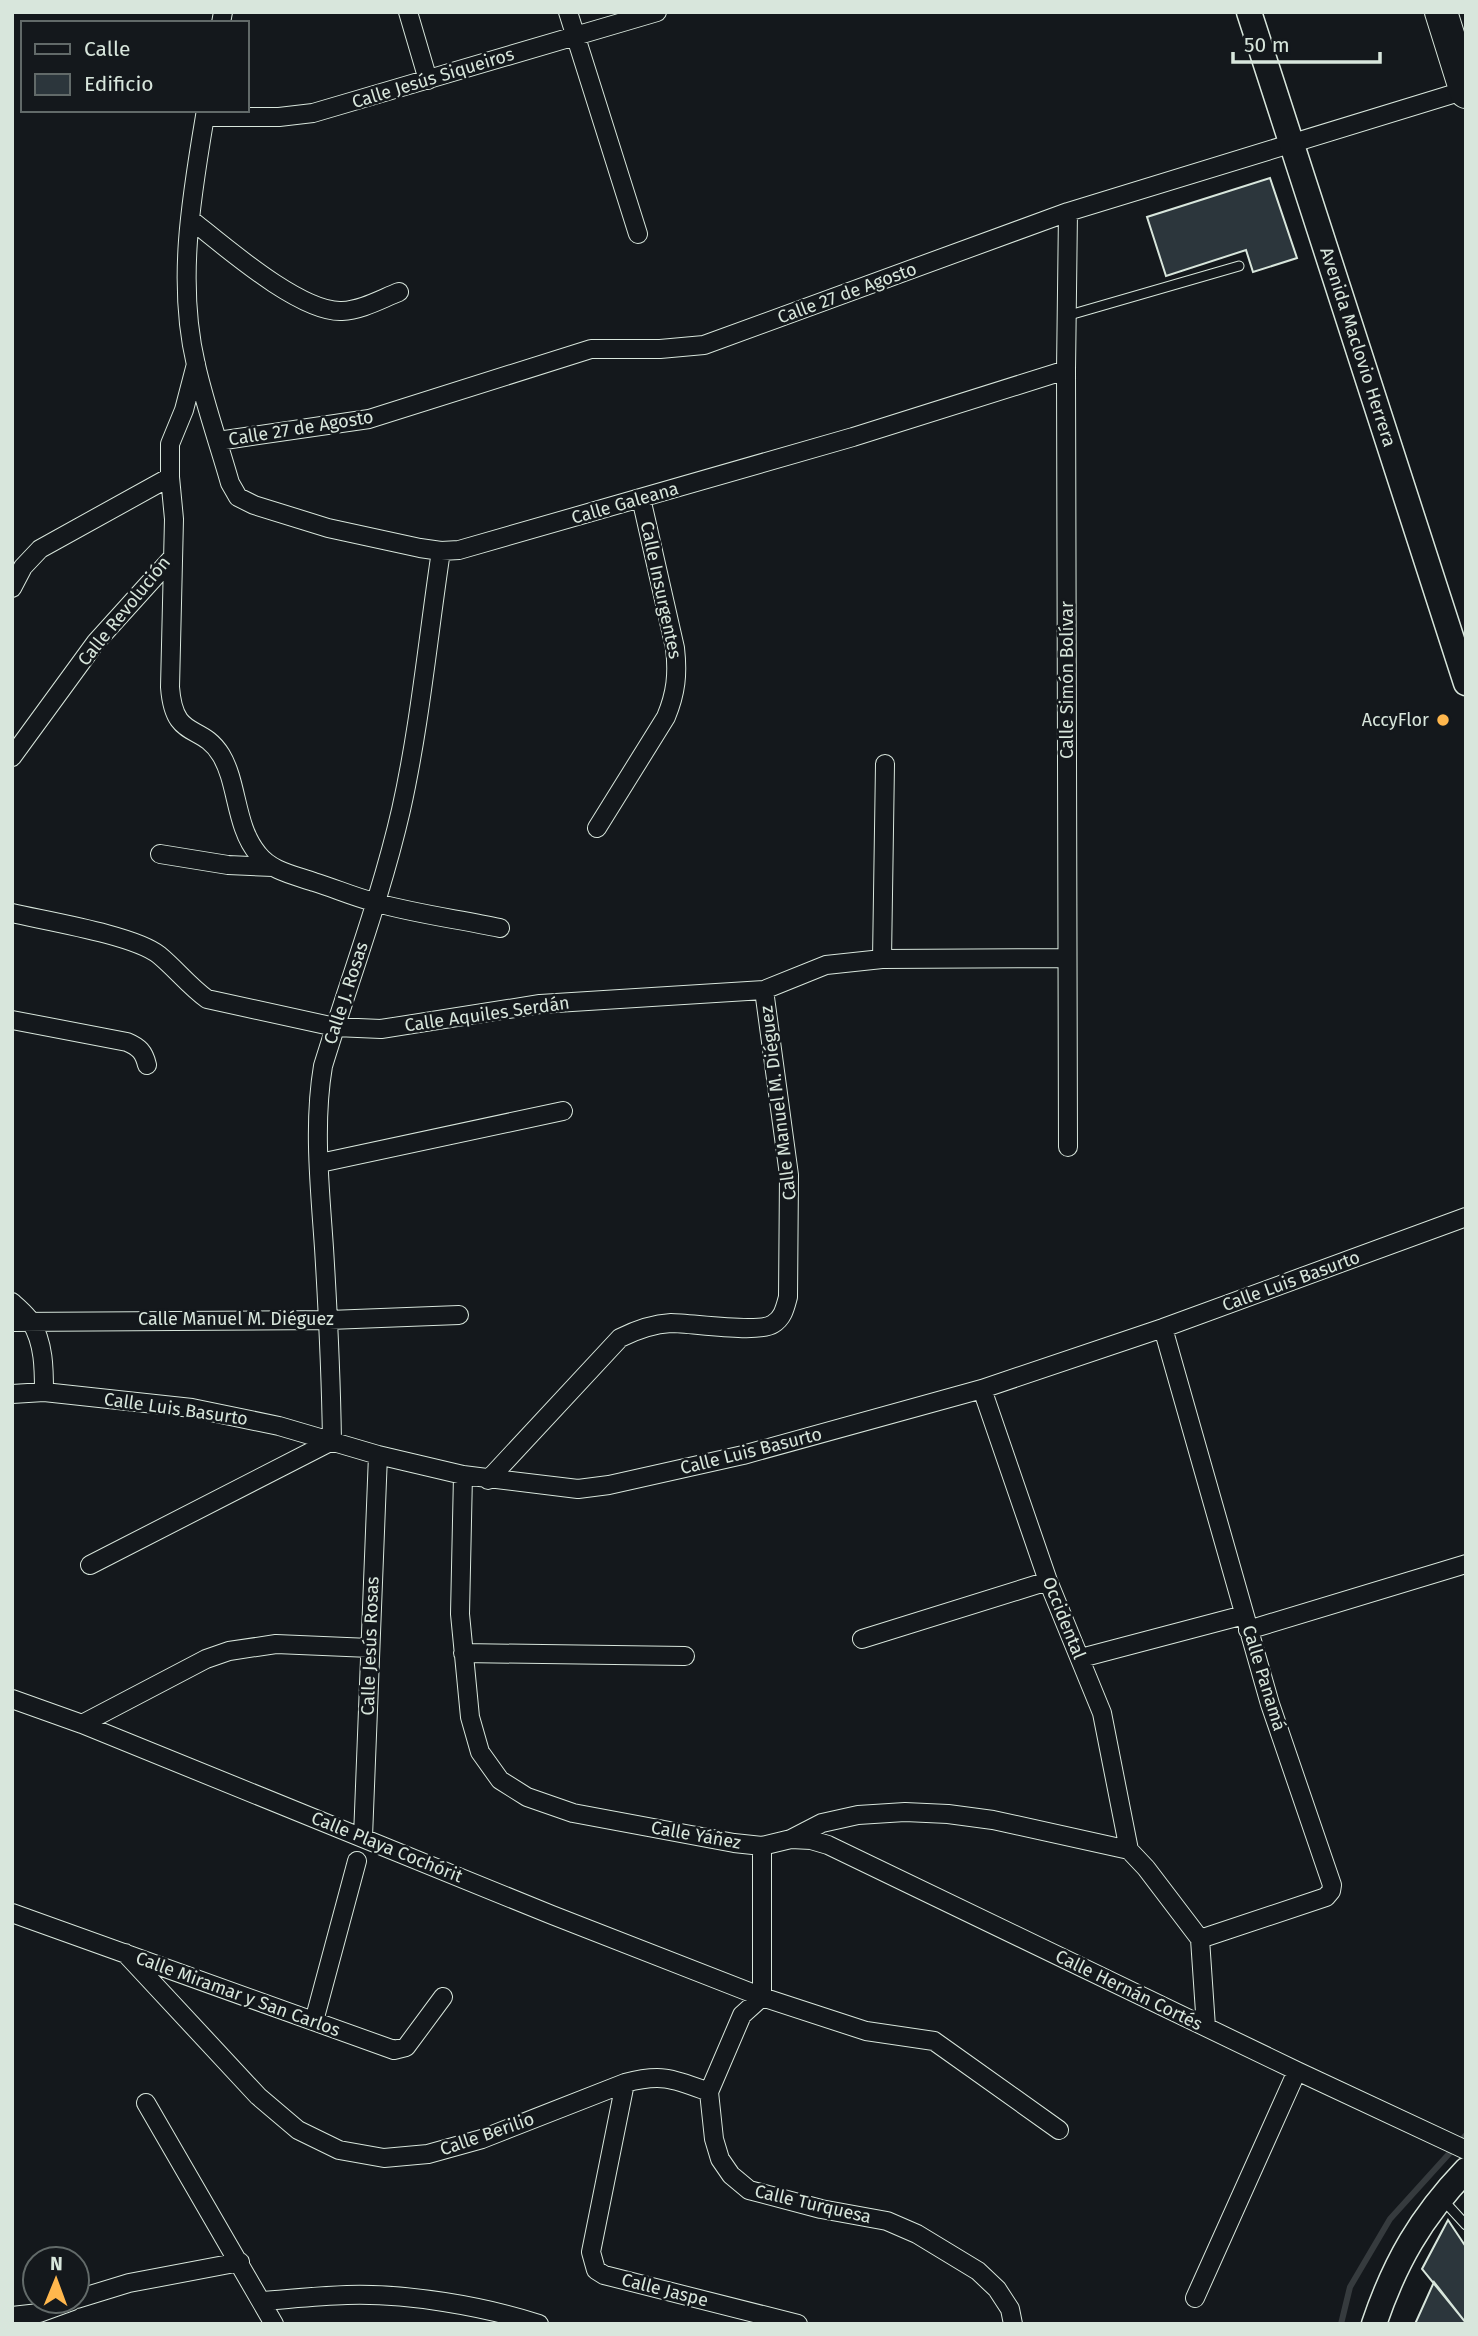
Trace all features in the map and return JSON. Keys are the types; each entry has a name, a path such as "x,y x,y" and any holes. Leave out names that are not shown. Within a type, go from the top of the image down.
{"highway":[{"path":"1441,12 1466,91"}],"street":[{"path":"408,12 428,80"},
{"path":"568,12 638,234"},
{"name":"Calle Jesús Siqueiros","path":"206,114 279,117 313,113 657,12"},
{"name":"Avenida Maclovio Herrera","path":"1249,12 1466,683"},
{"name":"Calle 27 de Agosto","path":"218,441 369,419 591,349 660,349 704,345 1068,212 1466,91"},
{"name":"Calle Revolución","path":"206,114 190,219 188,308 195,364 218,441"},
{"name":"Calle Simón Bolívar","path":"1068,212 1068,1147"},
{"path":"190,219 262,276 329,310 353,310 399,292"},
{"name":"Calle Revolución","path":"12,757 96,642 172,558 174,519 170,444 184,410 195,364"},
{"name":"Calle Galeana","path":"218,441 230,483 238,497 254,505 328,528 441,551 459,550 853,437 1066,370"},
{"path":"12,588 23,567 40,549 170,477"},
{"name":"Calle Insurgentes","path":"597,828 666,717 674,697 678,674 675,648 641,498"},
{"name":"Calle J. Rosas","path":"332,1441 319,1087 401,810 441,551"},
{"path":"172,558 171,704 177,719 188,731 211,743 220,754 228,770 238,811 249,837 257,853 273,867"},
{"path":"882,959 885,764"},
{"path":"160,854 229,865 273,867 375,902 500,928"},
{"name":"Calle Aquiles Serdán","path":"12,913 127,940 158,954 192,989 207,999 335,1027 380,1029 540,1004 764,990 826,965 882,959 1067,958"},
{"name":"Calle Manuel M. Diéguez","path":"488,1480 620,1338 640,1328 669,1323 754,1328 771,1326 783,1314 788,1297 789,1175 764,990"},
{"path":"12,1020 127,1042 145,1054 147,1065"},
{"path":"320,1163 564,1111"},
{"name":"Calle Luis Basurto","path":"12,1394 44,1392 192,1408 279,1426 378,1455 463,1475 578,1489 609,1485 743,1455 982,1390 1163,1328 1466,1217"},
{"path":"12,1302 31,1322 40,1344 44,1364 44,1392"},
{"name":"Calle Manuel M. Diéguez","path":"12,1321 329,1320 459,1315"},
{"name":"Calle Panamá","path":"1163,1328 1270,1704 1332,1885 1326,1897 1200,1939"},
{"name":"Occidental","path":"982,1390 1048,1581 1102,1713 1129,1850"},
{"path":"90,1565 332,1441"},
{"name":"Calle Jesús Rosas","path":"363,1837 378,1455"},
{"name":"Calle Yáñez","path":"463,1475 460,1578 463,1653 470,1717 480,1752 500,1780 518,1792 573,1813 762,1846 791,1839 822,1823 858,1815 905,1812 993,1820 1129,1850"},
{"path":"1081,1658 1246,1623 1466,1564"},
{"path":"862,1639 1048,1581"},
{"path":"82,1724 206,1659 229,1651 276,1644 370,1648"},
{"path":"463,1653 685,1656"},
{"name":"Calle Playa Cochórit","path":"12,1699 82,1724 552,1915 762,1997 866,2031 934,2041 1059,2130"},
{"name":"Calle Hernán Cortés","path":"791,1839 811,1840 828,1845 1466,2150"},
{"path":"762,1846 762,1997"},
{"path":"1129,1850 1200,1939 1206,2027"},
{"path":"314,2021 357,1861"},
{"name":"Calle Miramar y San Carlos","path":"12,1913 394,2050 401,2050 443,1997"},
{"name":"Calle Berilio","path":"125,1953 258,2096 298,2130 339,2150 384,2158 428,2154 482,2139 625,2083 645,2078 669,2077 709,2092"},
{"name":"Calle Turquesa","path":"762,1997 742,2015 709,2092 713,2139 720,2159 731,2175 748,2190 821,2210 887,2221 917,2234 959,2258 997,2288 1010,2309 1013,2324"},
{"path":"1195,2298 1297,2071"},
{"name":"Calle Jaspe","path":"625,2083 591,2252 596,2270 604,2275 798,2324"},
{"path":"146,2103 274,2324"},
{"path":"1374,2324 1392,2276 1420,2223 1466,2170"},
{"path":"91,2295 129,2283 240,2262"},
{"path":"261,2301 349,2295 405,2297 510,2314 539,2324"},
{"path":"12,2316 45,2319"}],"lane":[{"path":"1066,316 1239,266"},
{"path":"1440,2197 1466,2225"}],"building":[{"path":"1270,178 1297,258 1253,272 1246,250 1166,276 1147,217"},
{"path":"1448,2220 1466,2247 1466,2323 1422,2269"},
{"path":"1434,2282 1466,2323 1466,2324 1415,2324"}],"waterway":[{"path":"1341,2324 1350,2287 1390,2219 1466,2135"}],"place":[{"name":"AccyFlor","path":"1443,720"}]}
